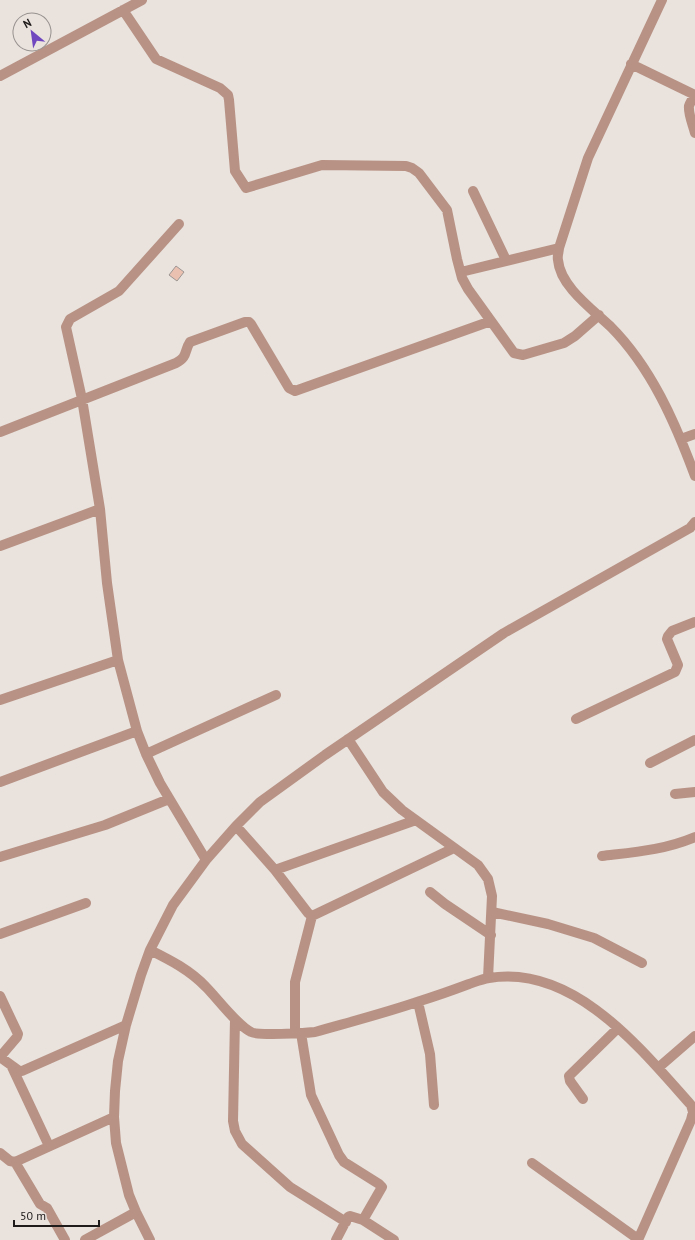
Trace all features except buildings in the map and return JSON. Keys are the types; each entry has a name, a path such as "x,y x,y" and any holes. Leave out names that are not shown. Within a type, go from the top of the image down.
{"street":[{"path":"0,76 142,0"},
{"path":"662,0 588,158 559,248 558,259 562,274 572,289 629,346 641,362 652,380 681,438 695,476"},
{"path":"123,10 156,59 220,88 228,95 235,171 246,188 325,164 406,166 412,168 419,173 447,210 461,272 468,289 514,353 523,355 564,343 599,316"},
{"path":"631,64 693,94 694,96 689,105 689,110 695,133"},
{"path":"473,191 506,260"},
{"path":"179,224 120,291 70,319 66,327 82,399 100,509 118,660 137,731 146,754 169,799 206,860"},
{"path":"461,272 559,248"},
{"path":"0,432 180,361 185,355 187,345 190,342 245,322 251,324 289,388 295,391 491,322"},
{"path":"681,438 695,434"},
{"path":"0,546 100,509"},
{"path":"150,1240 129,1195 116,1143 114,1117 118,1061 126,1025 150,950 173,905 206,860 236,826 260,802 348,740 504,633 690,528 695,522"},
{"path":"576,720 675,672 678,665 667,639 668,636 672,631 695,622"},
{"path":"0,700 118,660"},
{"path":"146,754 276,694"},
{"path":"0,782 137,731"},
{"path":"348,740 383,792 402,810 478,865 488,879 492,896 488,978"},
{"path":"650,763 695,740"},
{"path":"675,794 695,792"},
{"path":"0,857 105,825 169,799"},
{"path":"275,870 416,820"},
{"path":"236,826 275,870 308,913 312,916"},
{"path":"602,856 658,849 695,837"},
{"path":"363,1220 382,1187 344,1162 339,1155 311,1095 298,1033 295,982 312,916 454,848"},
{"path":"430,892 491,935"},
{"path":"0,934 86,903"},
{"path":"492,912 548,924 594,938 642,963"},
{"path":"150,950 190,972 235,1019 248,1030 255,1033 315,1032 418,1002 488,978 516,976 548,983 586,1002 618,1028 658,1068 691,1105 693,1112 691,1120 638,1239 532,1163"},
{"path":"0,996 18,1036 0,1057 18,1070 22,1071 126,1025"},
{"path":"418,1002 430,1054 434,1105"},
{"path":"235,1019 233,1121 238,1137 242,1144 290,1187 346,1222"},
{"path":"584,1099 570,1081 569,1076 618,1028"},
{"path":"658,1068 695,1036"},
{"path":"10,1064 49,1146"},
{"path":"0,1153 10,1161 15,1162 114,1117"},
{"path":"15,1162 40,1204 47,1208 65,1240"},
{"path":"85,1240 136,1212"},
{"path":"336,1240 350,1216 363,1220 394,1240"}]}
